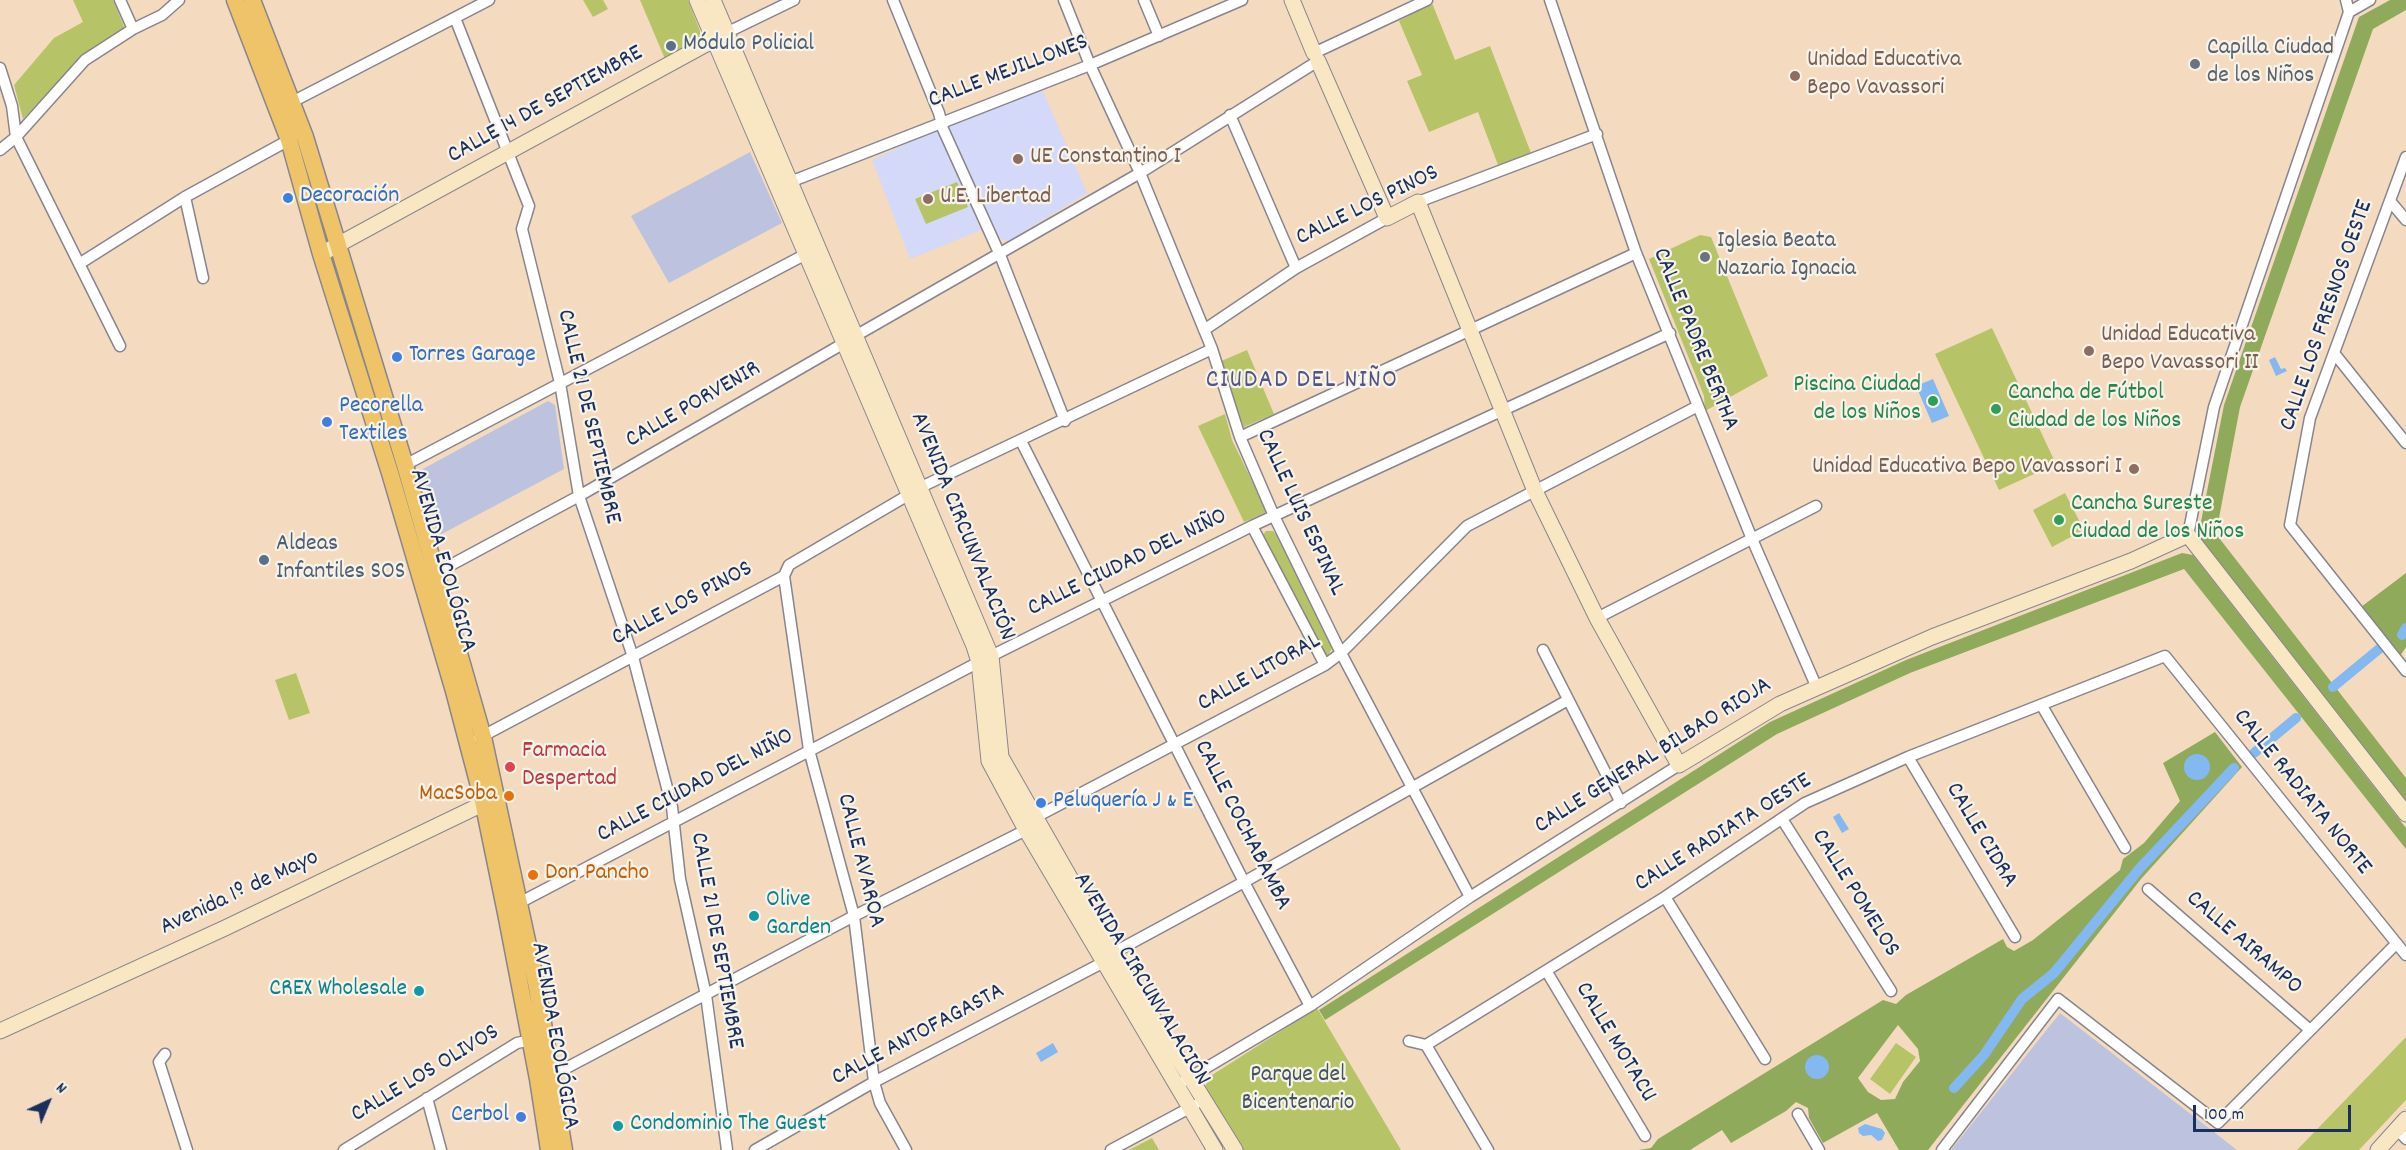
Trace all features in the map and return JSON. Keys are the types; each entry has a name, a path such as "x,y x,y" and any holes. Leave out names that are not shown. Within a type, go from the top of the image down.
{"main road":[{"name":"AVENIDA ECOLÓGICA","path":"235,0 259,72 289,140 321,254 476,740"},
{"name":"AVENIDA ECOLÓGICA","path":"252,0 292,102 405,465 436,573 490,799 519,903 553,1075 564,1150"},
{"name":"AVENIDA CIRCUNVALACIÓN","path":"697,0 719,36 790,182 851,338 985,659 989,761 1030,824 1184,1082 1204,1100 1235,1150"},
{"name":"AVENIDA CIRCUNVALACIÓN","path":"713,0 719,36 808,253 851,338"},
{"path":"1292,0 1387,218"},
{"name":"CALLE 14 DE SEPTIEMBRE","path":"321,254 337,248 719,36"},
{"path":"1418,202 1535,491 1597,618 1679,765"},
{"name":"CALLE LOS PINOS","path":"1387,218 1418,202"},
{"path":"2188,535 2406,814"},
{"name":"CALLE GENERAL BILBAO RIOJA","path":"1679,765 1780,704 1932,637 2131,561 2188,535"},
{"name":"AVENIDA ECOLÓGICA","path":"490,799 549,1150"},
{"name":"Avenida 1º de Mayo","path":"0,1031 225,928 490,799"},
{"name":"AVENIDA CIRCUNVALACIÓN","path":"1184,1082 1190,1108 1215,1150"},
{"path":"2378,1150 2403,1129"}],"street":[{"path":"120,0 133,29"},
{"path":"0,150 16,137 85,60 133,29 162,15 179,0"},
{"path":"292,102 489,0"},
{"name":"CALLE 14 DE SEPTIEMBRE","path":"719,36 794,0"},
{"path":"893,0 941,121 1000,255 1065,421"},
{"name":"CALLE LUIS ESPINAL","path":"1064,0 1090,65 1140,173 1212,349 1240,437 1274,516 1341,653 1470,897"},
{"path":"1144,0 1159,36"},
{"name":"CALLE MEJILLONES","path":"790,182 941,121 1090,65 1242,0"},
{"name":"CALLE PORVENIR","path":"436,573 579,496 851,338 1000,255 1140,173 1316,57 1427,0"},
{"name":"CALLE PADRE BERTHA","path":"1550,0 1636,253 1752,539 1816,688"},
{"path":"2188,535 2214,407 2349,12 2346,0"},
{"path":"2349,12 2370,0"},
{"name":"CALLE 21 DE SEPTIEMBRE","path":"455,18 529,206 522,229 560,383 579,496 633,657 672,807 680,879 706,995 727,1150"},
{"path":"0,68 12,106 16,137 120,346"},
{"path":"1230,115 1296,268"},
{"name":"CALLE LOS PINOS","path":"1418,202 1597,134"},
{"path":"79,264 185,197 289,140"},
{"name":"CALLE LOS FRESNOS OESTE","path":"2406,157 2310,418 2290,525 2406,671"},
{"path":"185,197 203,278"},
{"path":"2390,201 2406,220"},
{"name":"CALLE LOS PINOS","path":"1204,330 1296,268 1387,218"},
{"path":"405,465 808,253"},
{"path":"1240,437 1636,253"},
{"name":"CALLE CIUDAD DEL NIÑO","path":"519,903 809,750 1102,600 1252,526 1670,333"},
{"name":"CALLE LOS PINOS","path":"476,740 784,576 789,565 916,490 1212,349"},
{"path":"2334,352 2406,443"},
{"name":"CALLE LITORAL","path":"553,1075 1030,824 1325,665 1341,653 1467,526 1698,406"},
{"name":"CALLE COCHABAMBA","path":"1021,441 1244,882 1310,1006"},
{"path":"1597,618 1816,506"},
{"name":"CALLE LUIS ESPINAL","path":"1252,526 1325,665"},
{"name":"CALLE AVAROA","path":"784,576 809,750 854,916 874,1082 880,1103 906,1150"},
{"path":"1543,650 1621,803"},
{"name":"CALLE RADIATA OESTE","path":"1426,1046 1665,897 1805,803 1908,757 2164,656"},
{"name":"CALLE RADIATA NORTE","path":"2164,656 2406,956"},
{"name":"CALLE ANTOFAGASTA","path":"755,1150 874,1082 1244,882 1568,700"},
{"path":"2042,706 2125,848"},
{"name":"CALLE CIDRA","path":"1908,757 2016,937"},
{"name":"CALLE GENERAL BILBAO RIOJA","path":"1184,1082 1310,1006 1470,897 1679,765"},
{"name":"CALLE POMELOS","path":"1782,819 1891,991"},
{"name":"CALLE AIRAMPO","path":"2148,889 2310,1030"},
{"path":"1665,897 1765,1059"},
{"path":"1942,1150 2058,999 2218,1123 2395,945"},
{"name":"CALLE MOTACU","path":"1547,972 1645,1136"},
{"name":"CALLE LOS OLIVOS","path":"344,1150 517,1043 531,1040"},
{"path":"1409,1041 1426,1046 1488,1150"},
{"path":"165,1054 159,1062 187,1150"},
{"path":"427,1098 441,1150"},
{"path":"1111,1150 1204,1100"},
{"path":"1798,1114 1819,1150"}],"shaded area":[{"name":"UE Constantino I","path":"1042,89 1087,193 1008,241 999,238 948,126"},
{"name":"U.E. Libertad","path":"937,129 981,230 910,259 872,160"},
{"path":"750,152 782,223 669,283 631,216"},
{"path":"548,401 555,405 564,469 438,536 419,475 421,470"},
{"path":"2060,1013 2108,1050 2237,1150 1951,1150"}],"green space":[{"path":"73,0 113,0 125,29 81,59 23,119 14,85 54,38 83,22"},
{"path":"583,0 603,0 608,9 593,17"},
{"path":"640,0 688,0 700,31 700,38 665,59"},
{"path":"2390,0 2406,0 2406,10 2373,29 2240,407 2216,534 2406,778 2406,802 2198,537 2224,405 2359,17"},
{"path":"1432,3 1455,60 1490,46 1531,153 1498,165 1478,112 1429,132 1407,81 1422,75 1399,21"},
{"path":"957,182 968,207 926,224 915,199"},
{"path":"1700,235 1711,237 1768,376 1705,411 1704,396 1649,259"},
{"name":"Cancha de Fútbol Ciudad de los Niños","path":"1992,328 2056,464 1999,490 1935,354"},
{"path":"1247,350 1274,414 1244,427 1219,362"},
{"path":"1225,414 1232,440 1267,512 1244,522 1198,426"},
{"name":"Cancha Sureste Ciudad de los Niños","path":"2065,493 2084,530 2052,547 2033,510"},
{"path":"1266,531 1273,531 1277,535 1333,647 1328,655 1325,656 1262,536"},
{"path":"2182,553 2193,555 2406,828 2406,849 2184,569 1910,673 1777,734 1325,1020 1319,1010 1770,722 1906,660"},
{"path":"2406,573 2406,647 2400,656 2361,607"},
{"path":"296,673 310,713 289,720 275,680"},
{"path":"2215,732 2242,767 2141,879 1928,1150 1899,1150 1877,1113 1823,1143 1809,1118 1808,1108 1796,1102 1786,1111 1731,1143 1722,1130 1690,1150 1639,1150 1651,1148 1658,1139 1883,1000 1896,1004 1906,995 2003,939 2007,947 2014,951 2033,940 2120,870 2123,859 2144,843 2180,801 2163,763","holes":["1898,1025 1918,1049 1920,1061 1903,1082 1895,1099 1881,1100 1868,1092 1858,1078"]},
{"name":"Parque del Bicentenario","path":"1317,1008 1401,1150 1241,1150 1207,1095 1205,1087 1209,1077"},
{"path":"2406,1037 2406,1100 2359,1150 2297,1150"},
{"path":"1896,1043 1916,1057 1890,1094 1870,1079"},
{"path":"1152,1138 1159,1150 1129,1150"}],"water":[{"path":"2275,357 2281,369 2285,368 2287,371 2276,376 2269,360"},
{"name":"Piscina Ciudad de los Niños","path":"1933,379 1949,416 1932,423 1916,386"},
{"path":"2197,754 2206,758 2210,767 2206,776 2197,780 2188,776 2184,767 2188,758"},
{"path":"1839,813 1849,829 1842,833 1833,817"},
{"path":"1053,1043 1058,1052 1041,1062 1036,1053"},
{"path":"1817,1055 1826,1058 1829,1067 1826,1076 1817,1079 1808,1076 1805,1067 1808,1058"},
{"path":"1865,1124 1882,1129 1885,1133 1882,1140 1878,1141 1871,1135 1863,1136 1859,1133 1858,1128"}],"waterway":[{"path":"2402,635 2406,628"},
{"path":"2333,687 2379,649"},
{"path":"2254,753 2296,718"},
{"path":"1954,1088 1984,1055 2022,999 2054,973 2140,868 2234,768"}],"place":[{"name":"Módulo Policial","path":"671,46"},
{"name":"Capilla Ciudad de los Niños","path":"2195,64"},
{"name":"Unidad Educativa Bepo Vavassori","path":"1795,76"},
{"name":"UE Constantino I","path":"1018,159"},
{"name":"Decoración","path":"288,198"},
{"name":"U.E. Libertad","path":"928,199"},
{"name":"Iglesia Beata Nazaria Ignacia","path":"1705,257"},
{"name":"Unidad Educativa Bepo Vavassori II","path":"2089,351"},
{"name":"Torres Garage","path":"397,357"},
{"name":"Piscina Ciudad de los Niños","path":"1933,401"},
{"name":"Cancha de Fútbol Ciudad de los Niños","path":"1996,409"},
{"name":"Pecorella Textiles","path":"327,422"},
{"name":"Unidad Educativa Bepo Vavassori I","path":"2134,469"},
{"name":"Cancha Sureste Ciudad de los Niños","path":"2059,520"},
{"name":"Aldeas Infantiles SOS","path":"264,560"},
{"name":"Farmacia Despertad","path":"510,767"},
{"name":"MacSoba","path":"509,796"},
{"name":"Peluquería J & E","path":"1041,803"},
{"name":"Don Pancho","path":"533,875"},
{"name":"Olive Garden","path":"754,916"},
{"name":"CREX Wholesale","path":"419,991"},
{"name":"Cerbol","path":"521,1117"},
{"name":"Condominio The Guest","path":"618,1126"}],"district":[{"name":"CIUDAD DEL NIÑO","path":"1302,382"}]}
